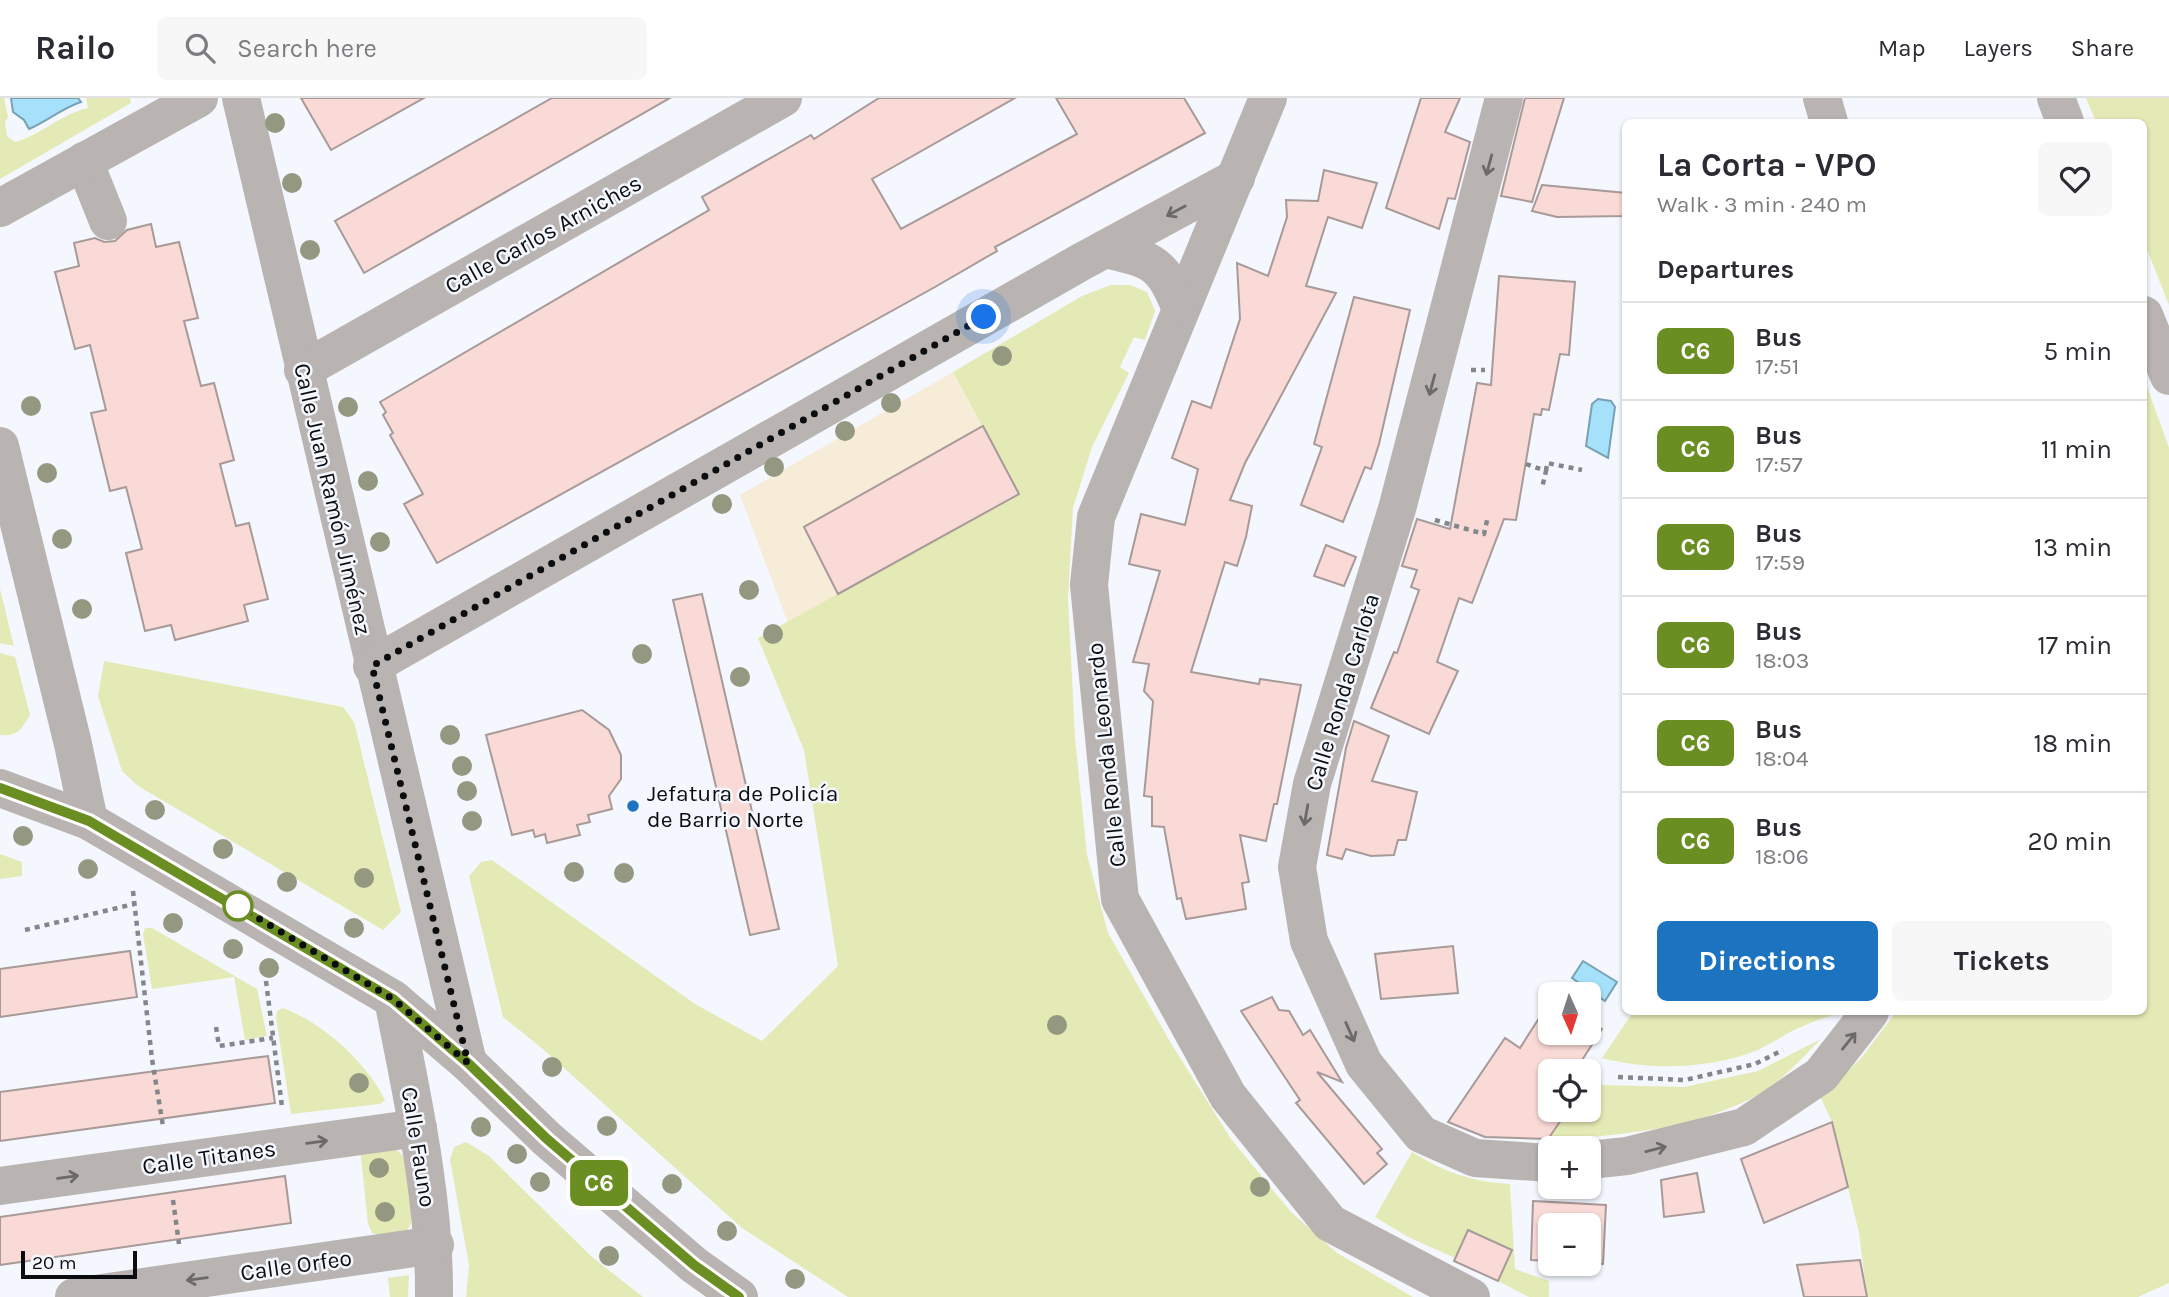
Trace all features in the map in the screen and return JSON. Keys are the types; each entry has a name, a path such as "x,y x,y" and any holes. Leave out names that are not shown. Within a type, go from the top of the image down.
{"street":[{"path":"0,208 199,98"},
{"name":"Calle Juan Ramón Jiménez","path":"241,98 372,666 468,1063"},
{"name":"Calle Carlos Arniches","path":"303,370 783,98"},
{"name":"Calle Ronda Leonardo","path":"1268,98 1097,517 1089,585 1120,899 1228,1096 1330,1223 1471,1297"},
{"name":"Calle Ronda Carlota","path":"1504,98 1397,509 1312,784 1297,867 1309,941 1364,1063 1421,1134 1475,1158 1538,1162"},
{"path":"1822,98 1828,119"},
{"path":"2056,98 2065,119"},
{"path":"84,161 108,221"},
{"path":"372,666 1105,249 1236,178"},
{"path":"1105,249 1146,258 1170,282 1181,309"},
{"path":"2147,322 2169,376"},
{"path":"0,446 73,744 89,821"},
{"path":"0,788 89,821 393,999 468,1063 558,1148 694,1265 739,1297"},
{"name":"Calle Fauno","path":"393,999 418,1128 435,1245 434,1297"},
{"path":"1601,1159 1627,1156 1744,1127 1821,1075 1868,1015"},
{"name":"Calle Titanes","path":"0,1186 418,1128"},
{"name":"Calle Orfeo","path":"74,1297 435,1245"}],"path":[{"path":"1542,488 1547,463 1582,470"},
{"path":"1526,464 1546,471"},
{"path":"1428,519 1484,534 1488,516"},
{"path":"25,930 134,904"},
{"path":"135,917 164,1132"},
{"path":"266,981 283,1116"},
{"path":"216,1027 219,1046 273,1038"},
{"path":"1618,1077 1685,1080 1755,1064 1791,1046"},
{"path":"172,1192 180,1254"}],"shaded area":[{"path":"953,372 1019,494 788,623 740,495"}],"green space":[{"path":"0,98 4,98 8,117 5,122 7,136 15,142 88,108 86,98 130,98 131,103 0,179"},
{"path":"2086,98 2169,98 2169,305 2147,250 2147,119 2095,119"},
{"path":"1111,285 1130,285 1147,292 1155,311 1145,340 1134,337 1120,367 1129,373 1092,447 1073,508 1068,598 1075,738 1087,855 1108,933 1172,1045 1231,1139 1291,1212 1337,1253 1413,1297 848,1297 742,1228 544,1050 503,1017 469,876 481,862 492,860 695,1004 762,1041 838,966 804,750 758,638 1019,494 953,372 1082,296"},
{"path":"2147,386 2169,448 2169,1283 2138,1297 1867,1297 1859,1233 1832,1122 1821,1098 1862,1057 1894,1015 2147,1015"},
{"path":"0,589 14,646 0,643"},
{"path":"0,653 15,657 30,715 18,731 11,735 0,735"},
{"path":"104,661 343,707 354,722 401,912 383,930 138,786 122,771 98,696"},
{"path":"0,854 22,862 22,876 0,879"},
{"path":"145,928 152,928 257,989 267,1036 245,1040 234,977 152,989 143,934"},
{"path":"283,1008 313,1023 342,1045 367,1072 385,1100 380,1104 291,1114 276,1018 277,1011"},
{"path":"1631,1015 1833,1015 1795,1029 1758,1050 1720,1061 1660,1066 1602,1058"},
{"path":"1821,1039 1769,1088 1712,1115 1630,1133 1550,1136 1560,1122 1601,1122 1601,1081 1602,1085 1684,1087 1758,1071"},
{"path":"384,1141 404,1158 410,1187 412,1219 405,1232 397,1236 372,1233 368,1224 360,1148"},
{"path":"466,1142 489,1156 592,1257 643,1297 466,1297 469,1265 450,1160 454,1147"},
{"path":"1412,1152 1459,1175 1510,1184 1515,1269 1549,1281 1549,1297 1529,1297 1498,1281 1512,1250 1469,1230 1455,1258 1408,1237 1375,1217"},
{"path":"409,1275 408,1297 390,1297 388,1278"}],"water":[{"path":"11,98 78,98 81,102 29,129 24,120 13,112"},
{"path":"1598,399 1611,401 1615,407 1608,458 1586,446 1592,404"},
{"path":"1583,961 1617,982 1605,1001 1601,998 1601,982 1578,982 1572,978"}],"building":[{"path":"301,98 424,98 331,150"},
{"path":"552,98 670,98 364,273 335,221"},
{"path":"879,98 1015,98 872,179 901,229 1077,134 1056,98 1184,98 1205,133 995,247 997,251 935,287 437,563 404,504 423,494 390,435 393,433 383,415 386,412 380,402 709,210 702,197 811,135 814,139"},
{"path":"1421,98 1460,98 1445,132 1470,142 1455,199 1448,198 1439,229 1386,208"},
{"path":"1525,98 1564,98 1532,202 1501,196"},
{"path":"1324,170 1377,183 1362,228 1328,217 1306,286 1336,293 1245,463 1230,500 1252,506 1246,537 1237,566 1225,562 1191,672 1259,684 1260,679 1301,685 1277,804 1274,804 1266,841 1240,835 1249,882 1242,883 1246,909 1186,919 1181,898 1177,899 1164,827 1152,826 1152,797 1144,796 1153,701 1144,691 1149,664 1133,662 1160,571 1129,564 1141,514 1185,525 1198,469 1172,458 1192,401 1211,408 1240,319 1237,263 1268,276 1287,217 1286,200 1318,201"},
{"path":"1542,185 1622,193 1622,216 1557,217 1532,211"},
{"path":"151,224 156,247 179,242 198,318 184,321 201,386 214,383 234,460 220,464 236,526 249,523 268,599 244,605 248,621 175,640 171,625 145,631 126,553 142,549 126,487 110,491 91,413 106,410 90,345 75,349 55,272 79,266 74,243 95,238 104,242 115,241 127,230"},
{"path":"1499,276 1575,282 1569,355 1560,354 1549,410 1542,409 1541,415 1534,414 1516,520 1504,519 1472,603 1459,598 1437,662 1458,671 1429,734 1371,708 1394,652 1397,653 1419,590 1411,587 1417,570 1402,566 1417,519 1450,529 1477,383 1491,385"},
{"path":"1354,297 1410,310 1379,444 1371,469 1365,467 1343,522 1301,505 1322,447 1314,444"},
{"path":"983,426 1019,494 838,594 804,527"},
{"path":"1326,545 1356,557 1344,586 1314,576"},
{"path":"702,594 779,929 750,935 673,600"},
{"path":"582,710 609,730 621,755 621,779 609,796 612,809 588,815 590,822 577,825 580,835 547,843 545,834 535,837 533,830 512,835 486,735"},
{"path":"1354,721 1389,736 1372,781 1417,792 1406,840 1398,840 1394,855 1371,856 1346,849 1342,859 1327,855 1346,748"},
{"path":"1453,946 1458,993 1381,999 1375,954"},
{"path":"130,951 137,997 0,1017 0,969"},
{"path":"1272,997 1279,1010 1289,1011 1303,1035 1310,1030 1342,1082 1317,1072 1382,1149 1377,1153 1387,1164 1364,1184 1296,1103 1300,1100 1241,1011"},
{"path":"1538,1020 1538,1045 1592,1045 1583,1059 1538,1059 1538,1122 1560,1122 1550,1136 1538,1136 1538,1139 1485,1137 1448,1122 1505,1038 1520,1048"},
{"path":"268,1056 275,1103 0,1141 0,1092"},
{"path":"1832,1122 1848,1187 1764,1223 1741,1159"},
{"path":"1697,1173 1704,1212 1664,1217 1661,1180"},
{"path":"285,1176 291,1223 0,1265 0,1217"},
{"path":"1533,1201 1606,1205 1603,1264 1601,1213 1538,1213 1538,1260 1531,1260"},
{"path":"1468,1230 1512,1250 1498,1281 1454,1261"},
{"path":"1860,1260 1867,1297 1804,1297 1797,1265"}],"bus line":[{"name":"C6","path":"0,788 89,821 393,999 468,1063 547,1139 694,1265 739,1297"}],"place":[{"name":"Jefatura de Policía de Barrio Norte","path":"633,806"}],"route":[{"path":"238,906 236,905 393,999 468,1063 372,666 984,317"}]}
